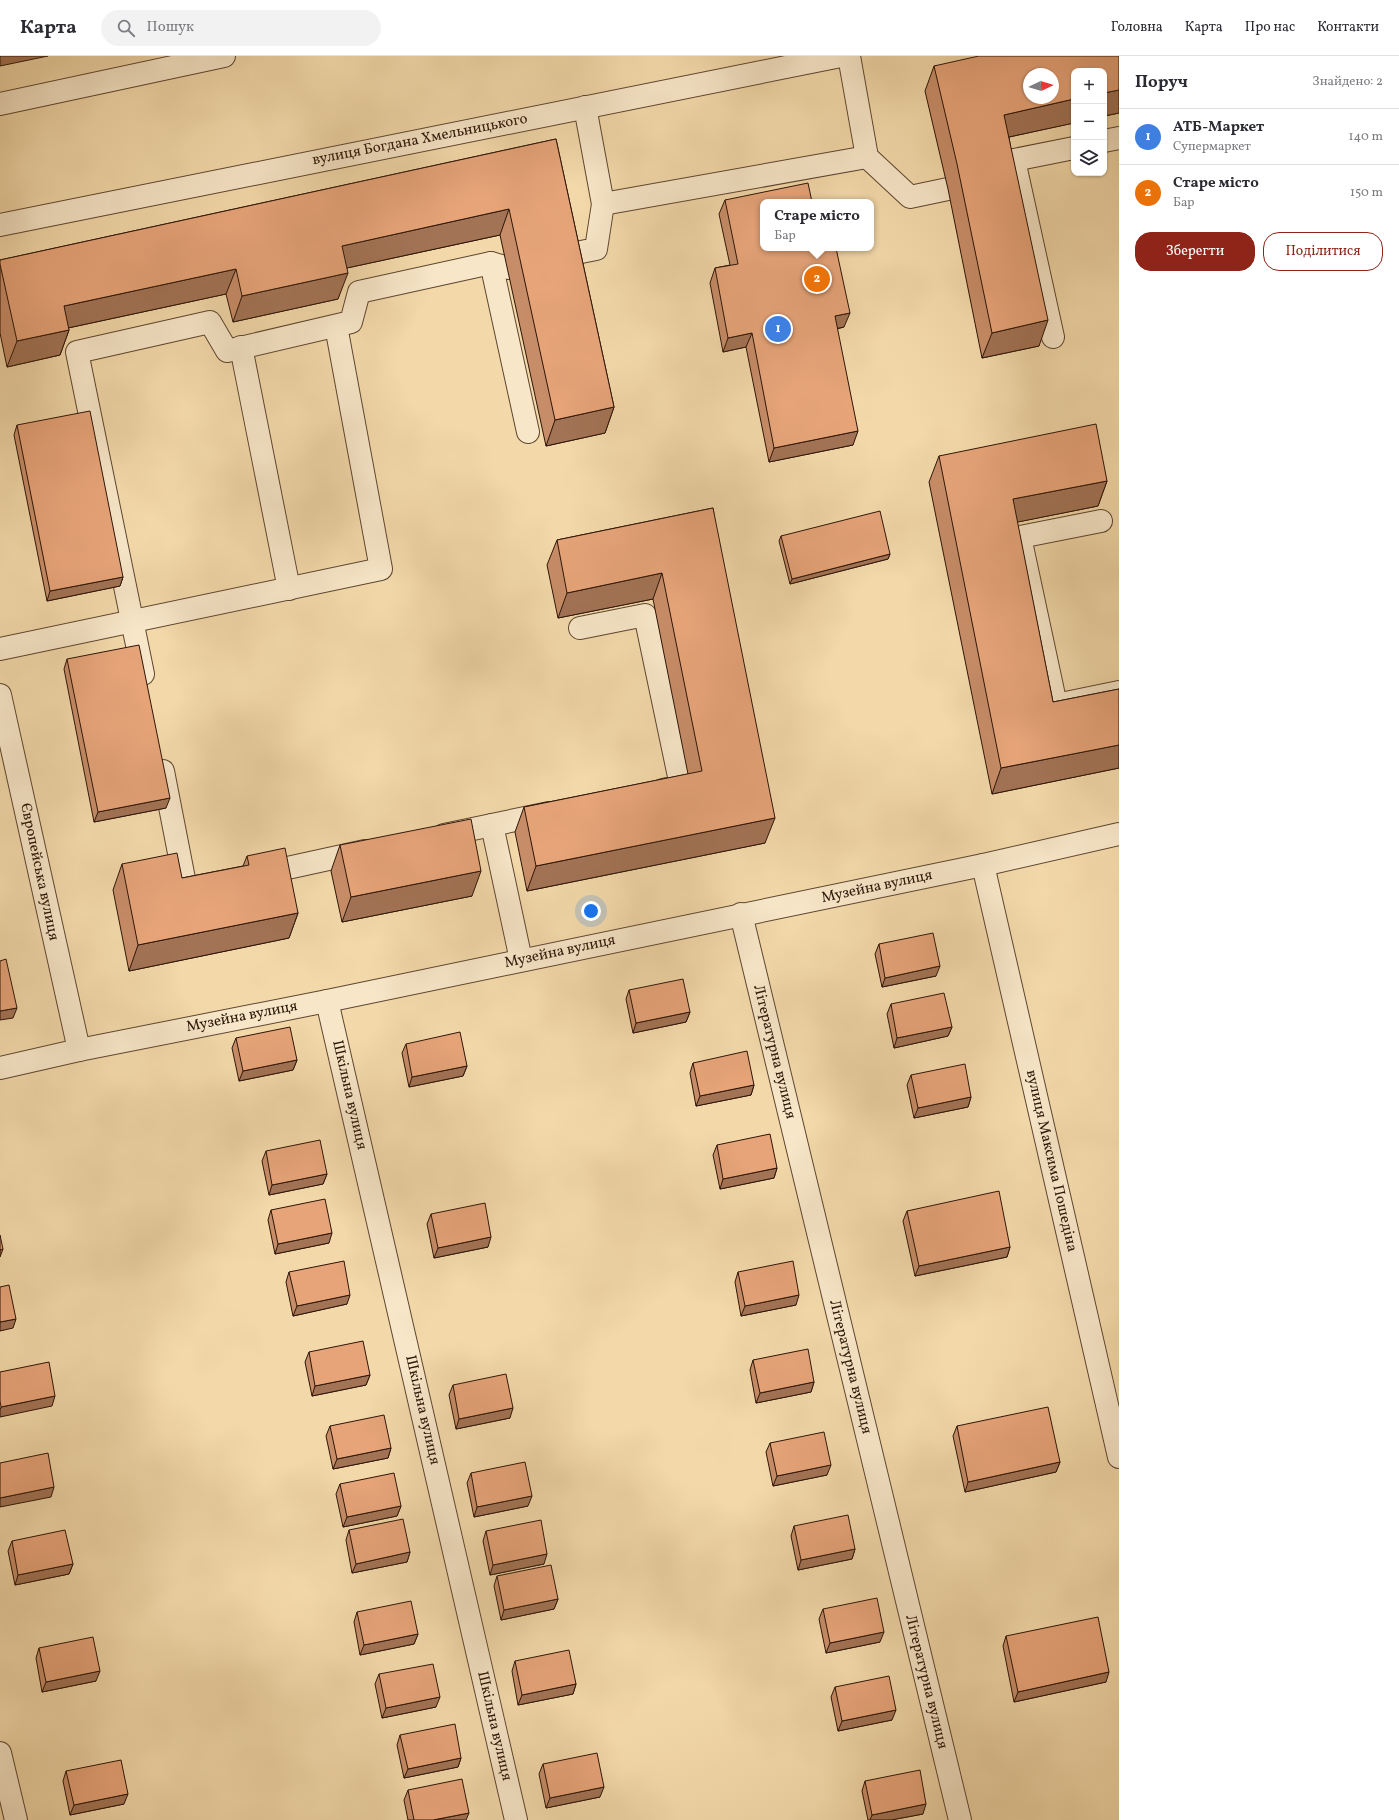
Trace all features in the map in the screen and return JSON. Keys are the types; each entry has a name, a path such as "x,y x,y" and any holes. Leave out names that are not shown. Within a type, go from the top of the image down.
{"street":[{"path":"0,104 224,56"},
{"name":"вулиця Богдана Хмельницького","path":"0,225 841,56"},
{"path":"849,56 867,157 910,197 948,189"},
{"path":"566,256 596,250 603,204 585,107"},
{"path":"1107,140 1119,138"},
{"path":"1014,160 1071,149"},
{"path":"603,204 867,157"},
{"path":"1003,181 1014,160"},
{"path":"1014,160 1053,336"},
{"path":"147,691 77,352 210,322 227,351 351,322 359,292 500,266 528,432"},
{"path":"0,649 381,569 336,326"},
{"path":"241,347 289,589"},
{"path":"1101,521 1020,537 1056,705 1119,692"},
{"path":"580,628 645,616 681,786 643,794"},
{"name":"Європейська вулиця","path":"0,695 79,1050"},
{"path":"159,752 186,890 385,847"},
{"path":"423,839 568,809"},
{"path":"492,824 521,960"},
{"name":"Музейна вулиця","path":"0,1068 79,1050 328,1001 741,914 983,865 1119,834"},
{"name":"вулиця Максима Пошедіна","path":"983,865 1119,1457"},
{"name":"Літературна вулиця","path":"741,914 960,1820"},
{"name":"Шкільна вулиця","path":"328,1001 516,1820"},
{"path":"0,1753 16,1820"}],"building":[{"path":"979,56 1119,56 1119,90 1107,92 1107,68 1071,68 1071,100 1059,102 1059,68 1023,68 1023,104 1052,104 1004,115 1048,320 992,333 957,164 934,66"},
{"path":"556,139 614,407 555,420 509,209 342,246 348,273 242,296 236,269 64,306 69,330 17,341 0,260"},
{"path":"808,183 811,199 760,199 760,251 837,251 850,313 835,316 858,431 774,448 752,333 728,338 715,268 738,264 725,200"},
{"path":"90,411 123,577 50,591 17,425"},
{"path":"1096,424 1107,481 1013,499 1053,702 1119,689 1119,745 1001,768 939,456"},
{"path":"713,508 775,818 536,866 524,807 702,771 662,573 567,593 557,540"},
{"path":"880,511 890,554 792,579 781,536"},
{"path":"139,645 170,798 98,812 67,659"},
{"path":"471,819 481,871 351,897 340,845"},
{"path":"285,848 298,913 138,945 122,864 177,853 182,878 249,865 247,856"},
{"path":"933,933 940,966 885,978 879,944"},
{"path":"6,959 17,1008 0,1011 0,961"},
{"path":"683,979 690,1012 636,1023 629,990"},
{"path":"944,993 952,1027 897,1038 891,1004"},
{"path":"290,1027 297,1060 243,1071 236,1038"},
{"path":"460,1032 467,1066 412,1077 406,1044"},
{"path":"747,1051 754,1085 700,1096 693,1063"},
{"path":"965,1064 971,1097 918,1108 911,1075"},
{"path":"770,1134 777,1168 723,1179 717,1145"},
{"path":"320,1140 327,1174 272,1185 266,1151"},
{"path":"999,1191 1010,1247 919,1266 907,1211"},
{"path":"325,1199 332,1233 278,1244 271,1210"},
{"path":"485,1203 491,1237 438,1248 431,1214"},
{"path":"0,1235 3,1249 0,1250"},
{"path":"344,1261 350,1295 297,1306 289,1272"},
{"path":"793,1261 799,1295 745,1306 738,1272"},
{"path":"9,1285 16,1319 0,1322 0,1287"},
{"path":"363,1341 370,1375 315,1386 309,1352"},
{"path":"808,1349 814,1382 760,1393 753,1360"},
{"path":"49,1362 55,1396 1,1407 0,1372"},
{"path":"506,1374 513,1408 459,1419 453,1385"},
{"path":"1048,1407 1060,1462 968,1482 957,1426"},
{"path":"384,1415 391,1448 337,1459 330,1426"},
{"path":"824,1432 831,1465 777,1476 770,1443"},
{"path":"48,1453 54,1487 0,1498 0,1463"},
{"path":"525,1462 532,1496 477,1507 471,1473"},
{"path":"394,1473 401,1506 347,1517 340,1484"},
{"path":"848,1515 855,1549 801,1560 794,1526"},
{"path":"403,1519 410,1552 356,1564 349,1530"},
{"path":"541,1520 547,1554 493,1565 486,1531"},
{"path":"65,1530 73,1564 18,1575 12,1541"},
{"path":"551,1565 558,1599 504,1610 497,1576"},
{"path":"877,1598 884,1632 830,1643 823,1609"},
{"path":"411,1601 418,1634 364,1645 357,1612"},
{"path":"1098,1617 1109,1672 1018,1692 1006,1636"},
{"path":"93,1637 100,1671 46,1682 39,1648"},
{"path":"569,1650 576,1684 522,1695 515,1661"},
{"path":"433,1664 440,1697 386,1708 379,1674"},
{"path":"889,1676 896,1710 842,1721 835,1687"},
{"path":"455,1724 461,1758 408,1769 400,1735"},
{"path":"597,1753 604,1787 550,1798 543,1764"},
{"path":"121,1760 128,1794 74,1805 66,1771"},
{"path":"920,1770 926,1804 872,1815 865,1781"},
{"path":"462,1779 469,1813 433,1820 414,1820 408,1790"}],"place":[{"name":"Старе місто","path":"817,279"},
{"name":"АТБ-Маркет","path":"778,329"}]}
